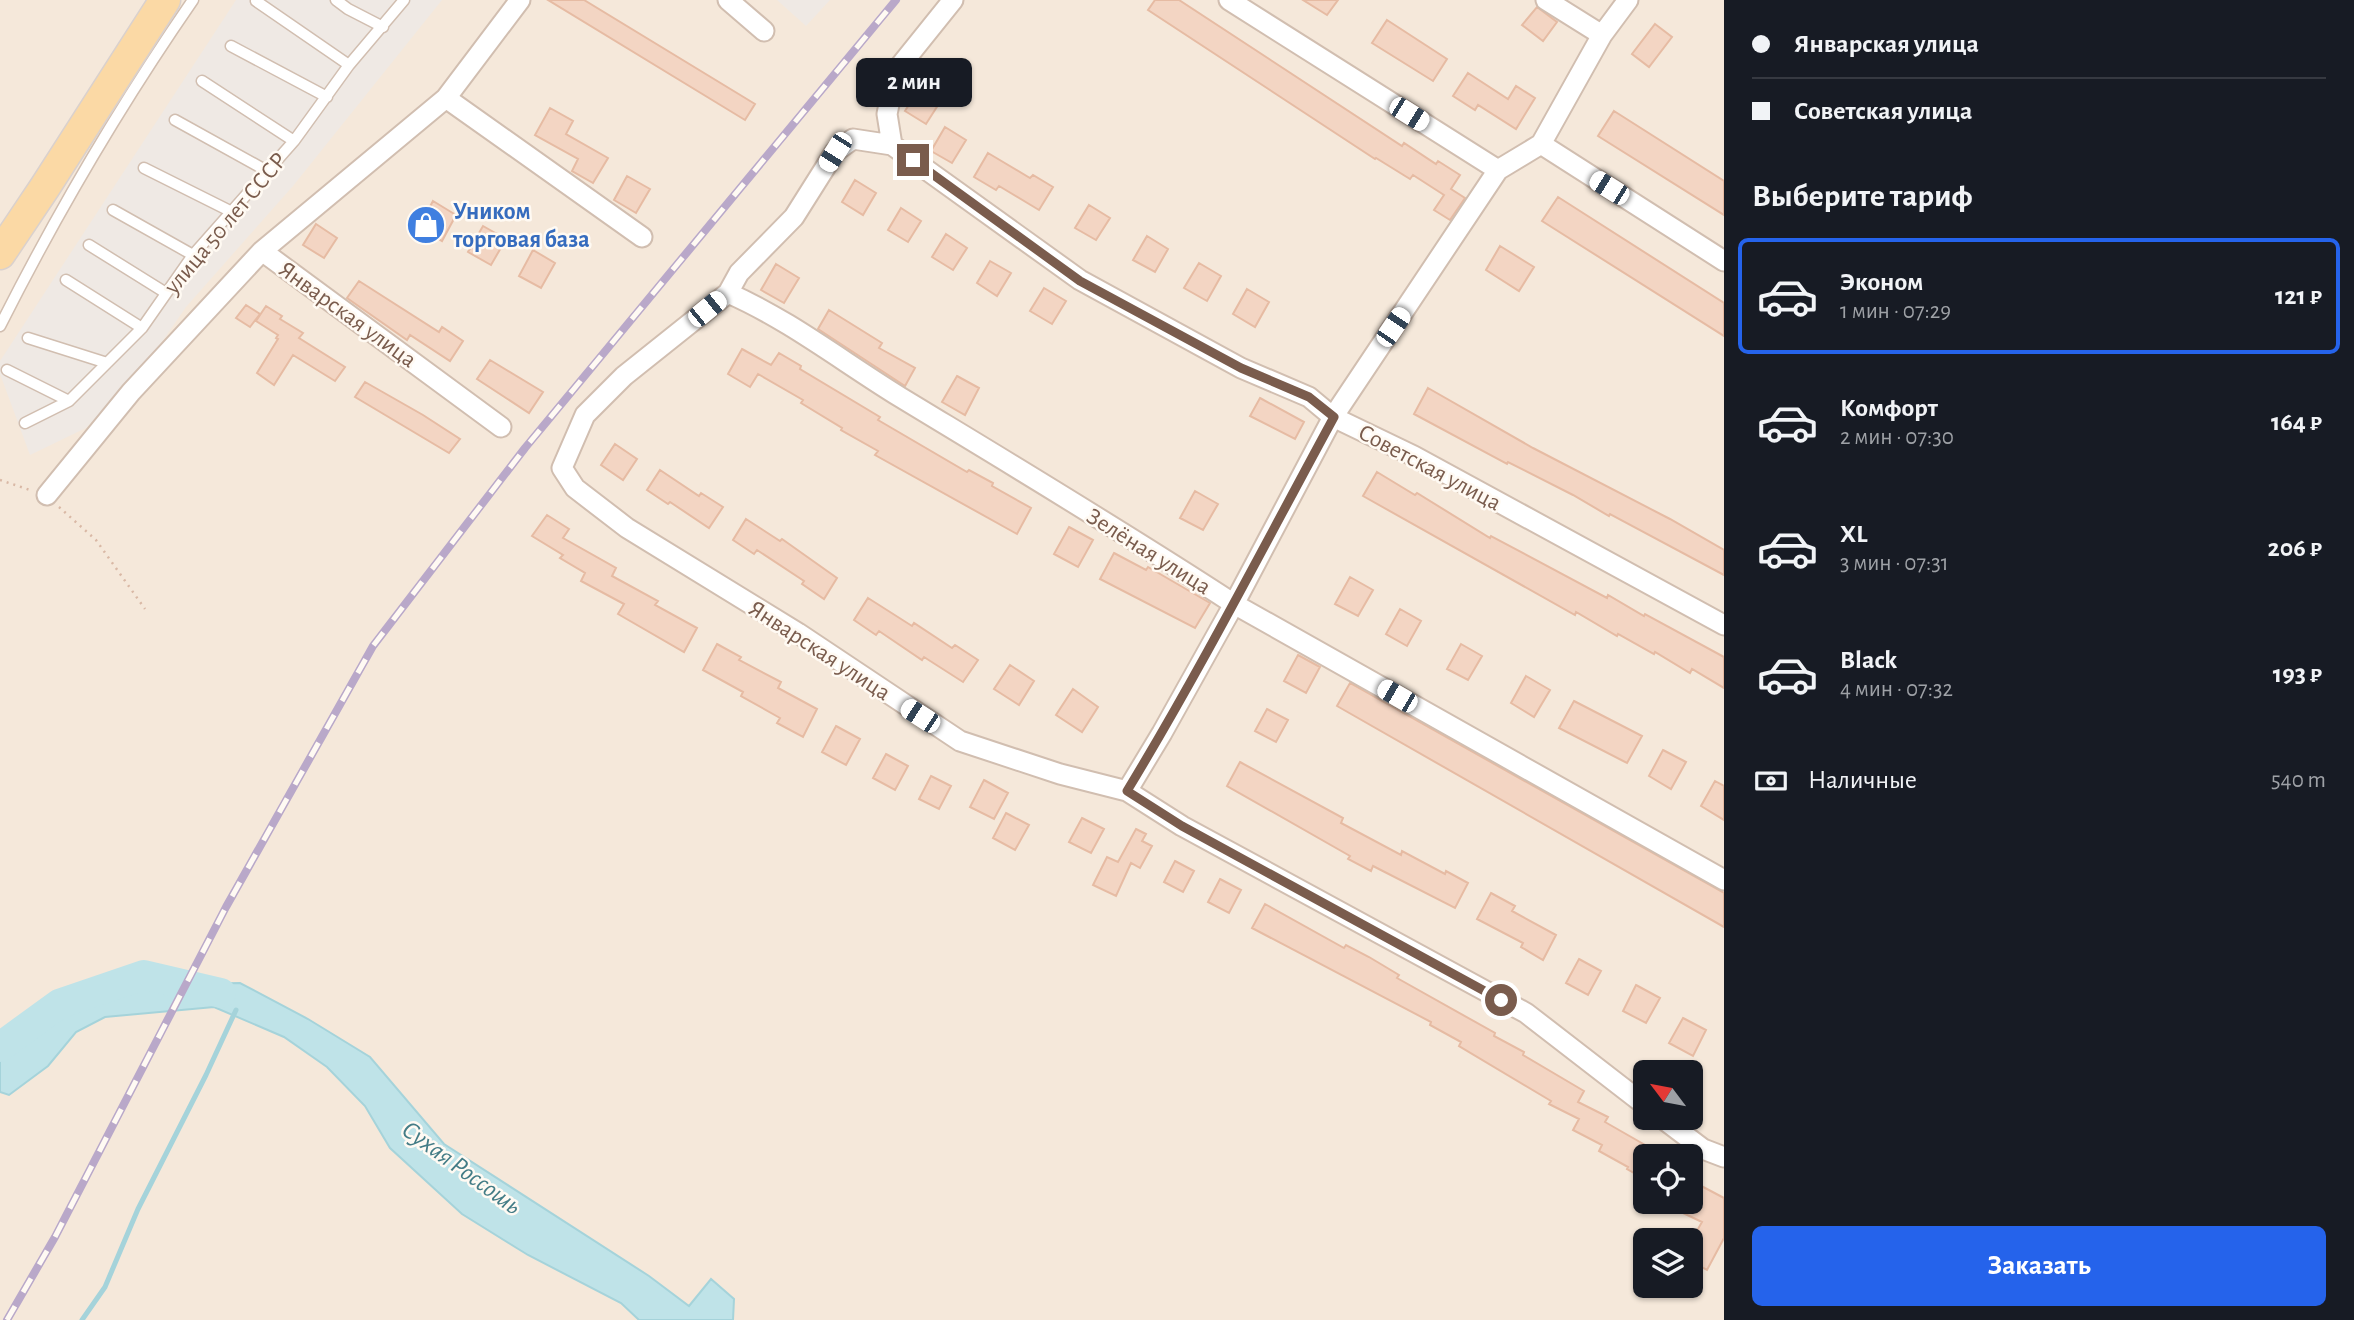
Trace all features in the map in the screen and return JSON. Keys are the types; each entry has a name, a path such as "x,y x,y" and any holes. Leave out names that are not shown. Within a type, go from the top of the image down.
{"main road":[{"path":"0,254 165,0"}],"street":[{"path":"47,495 131,392 262,251 446,98 520,0"},
{"path":"728,0 764,31"},
{"path":"728,293 739,273 794,217 835,152 853,139 892,145 887,114 896,71 953,0"},
{"path":"1229,0 1498,170"},
{"path":"1546,0 1602,35"},
{"path":"1127,791 1234,604 1334,417 1498,170 1541,144 1602,35 1628,0"},
{"path":"446,98 642,237"},
{"path":"1541,144 1724,261"},
{"name":"Советская улица","path":"892,145 1080,281 1241,368 1309,397 1334,417 1414,456 1724,625"},
{"name":"Январская улица","path":"262,251 501,427"},
{"name":"Январская улица","path":"728,293 624,376 585,415 562,468 575,488 627,528 798,633 960,741 1060,774 1127,791 1182,826 1526,1013 1633,1096"},
{"name":"Зелёная улица","path":"728,293 757,305 1234,604 1724,880"},
{"path":"1678,1130 1696,1144"},
{"path":"1703,1149 1724,1157"},
{"path":"1703,1149 1724,1168"}],"lane":[{"path":"0,326 75,187 158,51 193,0"},
{"path":"336,0 383,27"},
{"name":"улица 50 лет СССР","path":"25,423 69,401 142,328 193,255 294,141 349,65 404,0"},
{"path":"256,1 349,65"},
{"path":"231,46 327,97"},
{"path":"202,81 294,141"},
{"path":"175,120 267,171"},
{"path":"144,168 232,212"},
{"path":"113,210 193,255"},
{"path":"89,245 166,293"},
{"path":"66,280 142,328"},
{"path":"28,338 107,363"},
{"path":"7,370 69,401"}],"path":[{"path":"0,480 47,495 96,540 145,609"}],"shaded area":[{"path":"0,0 1724,0 1724,1320 0,1320"},
{"path":"236,0 442,0 293,186 186,307 123,389 86,428 30,455 0,374 0,361"},
{"path":"777,0 830,0 806,26"}],"water":[{"name":"Сухая Россошь","path":"99,978 132,985 240,983 308,1019 370,1057 444,1144 649,1276 689,1306 711,1279 734,1299 733,1320 639,1320 621,1303 528,1255 462,1214 390,1148 365,1106 327,1067 284,1037 214,1007 105,1017 76,1032 48,1066 9,1095 0,1092 0,1034 37,1030"}],"building":[{"path":"548,0 584,0 755,104 745,120"},
{"path":"1155,0 1179,0 1402,146 1404,143 1436,164 1438,161 1460,175 1451,189 1465,198 1450,220 1434,210 1444,195 1413,175 1410,179 1375,159 1148,10"},
{"path":"1303,0 1338,0 1327,15"},
{"path":"1537,7 1557,22 1543,41 1522,25"},
{"path":"1387,20 1447,59 1433,81 1372,43"},
{"path":"1655,24 1672,37 1649,67 1632,54"},
{"path":"1468,73 1508,99 1516,86 1535,98 1516,129 1478,105 1475,110 1453,96"},
{"path":"919,89 940,102 926,124 905,111"},
{"path":"550,108 573,121 566,134 608,158 593,183 572,171 578,159 535,135"},
{"path":"1614,111 1724,181 1724,215 1598,136"},
{"path":"945,127 966,140 952,163 931,151"},
{"path":"988,153 1030,178 1033,175 1053,187 1039,210 999,186 996,190 974,177"},
{"path":"627,176 650,189 636,213 614,200"},
{"path":"855,180 876,193 863,215 842,202"},
{"path":"1558,197 1724,303 1724,336 1542,221"},
{"path":"433,201 456,215 442,241 419,227"},
{"path":"1089,205 1110,218 1096,240 1075,228"},
{"path":"901,208 921,221 908,242 888,230"},
{"path":"316,224 337,238 324,258 303,245"},
{"path":"483,226 506,239 491,265 468,252"},
{"path":"946,234 967,248 953,270 932,257"},
{"path":"1147,236 1168,249 1155,272 1133,260"},
{"path":"1500,246 1534,267 1519,291 1486,270"},
{"path":"533,250 555,263 541,288 519,276"},
{"path":"990,261 1011,273 997,296 977,283"},
{"path":"1199,263 1221,276 1207,301 1184,288"},
{"path":"776,264 799,278 784,303 761,290"},
{"path":"359,281 439,332 442,327 463,341 450,361 410,335 407,340 347,298"},
{"path":"1044,288 1066,301 1052,324 1030,311"},
{"path":"1247,289 1269,302 1255,327 1233,314"},
{"path":"246,305 260,314 250,327 236,318"},
{"path":"266,306 282,316 280,319 303,333 299,338 345,367 335,381 293,355 274,385 257,373 278,339 278,335 256,321"},
{"path":"829,310 882,343 879,348 915,368 905,386 818,329"},
{"path":"742,349 771,365 779,353 801,366 800,369 880,417 878,420 967,472 969,470 993,483 992,486 1031,508 1017,534 875,455 878,451 801,403 803,400 758,374 750,387 728,374"},
{"path":"490,360 543,392 529,413 477,379"},
{"path":"957,376 979,388 965,415 942,402"},
{"path":"365,382 460,439 449,453 355,397"},
{"path":"1428,388 1533,448 1724,550 1724,575 1414,414"},
{"path":"1260,398 1304,422 1295,439 1250,416"},
{"path":"615,444 637,459 623,480 601,465"},
{"path":"660,470 699,496 701,493 723,507 709,528 647,490"},
{"path":"1377,472 1490,538 1491,536 1607,598 1608,595 1724,657 1724,688 1692,669 1690,673 1655,652 1654,654 1618,634 1617,636 1576,612 1575,615 1363,496"},
{"path":"1195,491 1218,504 1203,530 1180,518"},
{"path":"547,515 569,529 563,538 616,568 612,576 658,601 655,605 697,628 684,652 618,614 624,604 581,581 585,573 560,558 563,555 532,536"},
{"path":"746,519 780,541 782,539 837,578 824,599 802,584 804,581 757,550 754,554 733,540"},
{"path":"1069,527 1093,540 1078,567 1054,554"},
{"path":"1114,553 1146,570 1148,567 1210,603 1195,628 1100,579"},
{"path":"1350,577 1373,590 1358,616 1335,604"},
{"path":"868,598 912,626 914,623 952,648 955,645 978,660 963,682 924,657 922,660 879,631 876,635 854,620"},
{"path":"1400,609 1421,621 1407,646 1386,634"},
{"path":"717,644 741,657 739,660 781,682 778,688 817,709 803,737 777,723 780,718 741,696 743,692 703,670"},
{"path":"1461,644 1482,656 1468,680 1447,669"},
{"path":"1298,655 1320,667 1306,693 1284,681"},
{"path":"1010,665 1034,681 1019,705 994,689"},
{"path":"1526,676 1550,690 1534,717 1511,703"},
{"path":"1350,683 1724,893 1724,927 1337,706"},
{"path":"1073,689 1098,707 1082,732 1056,715"},
{"path":"1574,701 1642,736 1627,763 1559,728"},
{"path":"1267,709 1288,720 1276,742 1255,731"},
{"path":"836,726 860,739 846,765 822,752"},
{"path":"1663,750 1686,762 1671,789 1649,776"},
{"path":"886,754 908,766 895,790 873,778"},
{"path":"1240,762 1343,818 1341,823 1401,855 1402,851 1468,883 1455,908 1373,866 1371,871 1348,859 1350,856 1227,786"},
{"path":"931,776 951,786 939,809 919,799"},
{"path":"984,780 1008,793 994,819 970,807"},
{"path":"1715,781 1724,786 1724,820 1701,806"},
{"path":"1006,813 1029,825 1015,850 993,838"},
{"path":"1082,818 1104,829 1091,853 1069,842"},
{"path":"1136,829 1146,834 1142,841 1152,846 1140,868 1131,863 1116,896 1093,885 1107,857 1118,862"},
{"path":"1175,861 1194,871 1183,892 1164,882"},
{"path":"1220,879 1241,890 1229,913 1208,902"},
{"path":"1491,893 1515,906 1512,911 1556,935 1543,960 1521,947 1523,943 1477,919"},
{"path":"1265,904 1344,948 1346,945 1369,957 1399,975 1397,978 1495,1033 1494,1036 1524,1052 1523,1055 1584,1091 1578,1102 1608,1117 1605,1122 1643,1144 1633,1144 1633,1172 1599,1151 1602,1145 1573,1130 1579,1119 1549,1104 1551,1101 1459,1046 1461,1042 1430,1025 1431,1022 1252,928"},
{"path":"1579,959 1601,971 1588,995 1566,983"},
{"path":"1636,985 1660,998 1646,1023 1623,1011"},
{"path":"1683,1018 1706,1030 1693,1056 1669,1043"},
{"path":"1703,1187 1724,1198 1724,1238 1707,1270 1703,1268 1703,1228 1699,1228 1702,1222 1685,1214 1703,1214"}],"waterway":[{"name":"Сухая Россошь","path":"0,1047 59,1004 144,975 221,993"},
{"path":"82,1320 105,1287 138,1209 236,1010"}],"railway":[{"path":"7,1320 55,1237 226,907 373,646 525,448 896,0"}],"place":[{"name":"Уником торговая база","path":"426,225"}],"route":[{"path":"913,160 1080,281 1241,368 1309,397 1334,417 1234,604 1127,791 1182,826 1501,1000"}]}
